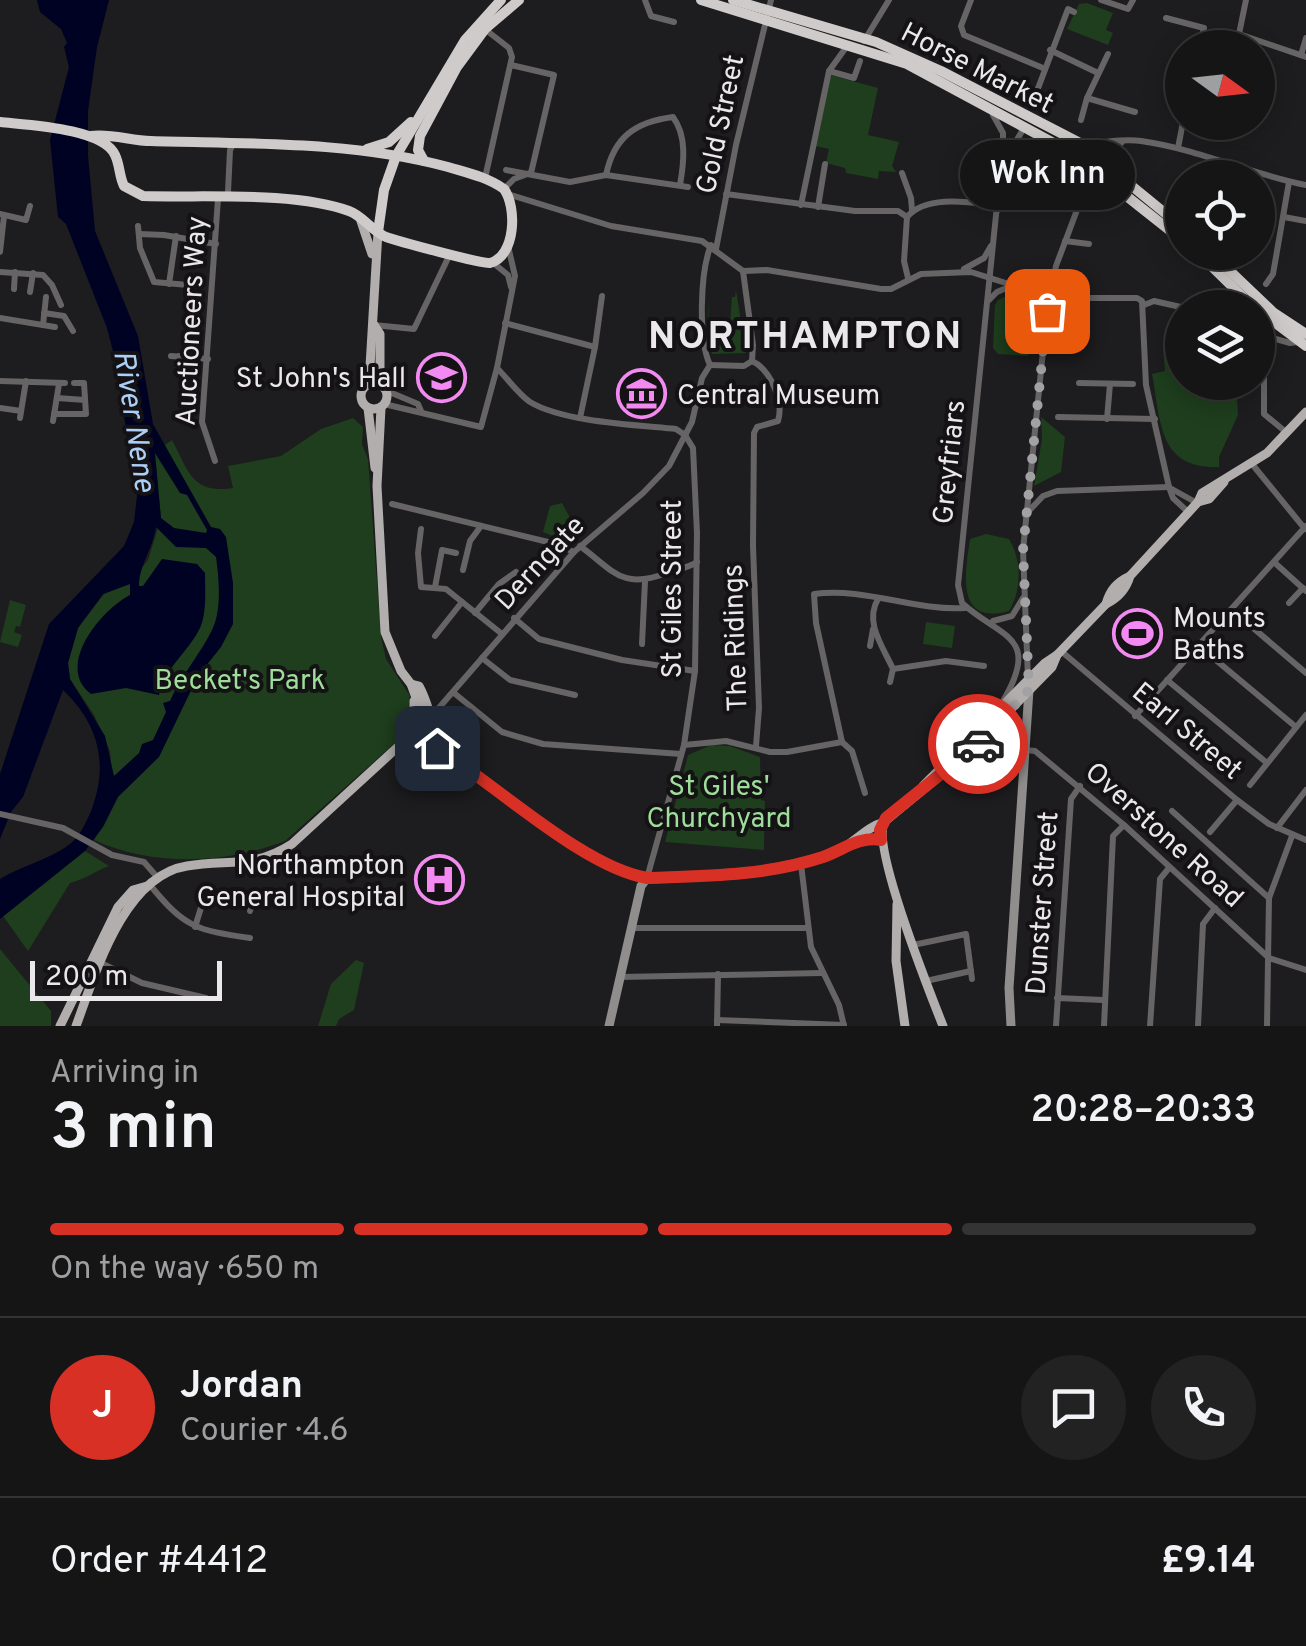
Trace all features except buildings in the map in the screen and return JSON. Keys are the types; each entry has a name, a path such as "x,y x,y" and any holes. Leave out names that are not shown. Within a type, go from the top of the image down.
{"highway":[{"path":"378,232 396,156 465,40 501,0"},
{"path":"421,155 420,136 457,67 485,29 519,0"},
{"path":"700,0 768,11"},
{"path":"733,0 768,11"},
{"name":"Horse Market","path":"768,11 866,39 942,70 1028,123 1094,172 1115,180"},
{"name":"Horse Market","path":"768,11 851,47 907,64 985,106 1078,142 1103,162 1115,180"},
{"path":"818,25 851,47"},
{"path":"866,39 887,57"},
{"path":"362,151 389,142 426,105"},
{"path":"0,122 91,136 421,155 485,178 506,192 512,214 507,245 492,262 475,262 396,240 345,210 288,200 135,194 121,180 116,156 118,146 130,139"},
{"path":"91,136 106,144 116,156"},
{"path":"1115,180 1165,215"},
{"path":"1115,180 1165,225"},
{"path":"1215,270 1236,290"},
{"path":"1229,270 1304,340"},
{"path":"1275,321 1304,340"}],"main road":[{"path":"359,216 376,266"},
{"path":"378,232 374,325 382,406 378,486"},
{"path":"376,266 382,247 396,240"},
{"path":"379,386 360,394 362,404 368,408 382,406"},
{"path":"368,408 378,486 385,632 412,688 414,716 405,740"},
{"path":"921,789 970,751 1018,702 1045,663 1106,604 1115,600 1130,576 1198,502 1210,498 1224,482 1267,453 1306,412"},
{"path":"412,688 419,686 432,741 446,754 598,860 630,875 647,878 767,873 836,853 872,826 884,822 996,712 1052,667 1059,653"},
{"path":"60,1026 118,922 154,881 185,866 238,864 275,854 292,844 429,719"},
{"path":"405,740 446,754"},
{"path":"884,822 881,840 918,964 943,1026"},
{"path":"851,844 868,838 881,840"},
{"path":"898,896 897,967 905,1026"},
{"path":"897,967 902,954 914,948"},
{"path":"76,1026 95,961"},
{"path":"897,967 914,971 918,964"}],"street":[{"path":"645,0 651,16 674,22"},
{"path":"801,205 829,72 851,47 866,39 889,0"},
{"path":"971,0 961,26 964,35 1044,68"},
{"path":"1101,0 1128,8 1133,0"},
{"path":"1246,0 1238,34 1303,56 1306,38"},
{"path":"1037,91 1068,9 1074,12"},
{"name":"Gold Street","path":"710,366 703,328 704,279 768,11"},
{"path":"1166,18 1204,30"},
{"path":"485,29 509,48 510,68 485,178"},
{"path":"1050,50 1098,73"},
{"path":"1081,120 1086,98 1108,54"},
{"path":"829,72 854,78 860,61"},
{"path":"510,68 554,76 531,173"},
{"path":"1086,98 1135,112"},
{"name":"Greyfriars","path":"985,106 998,119 1003,133 1000,200"},
{"path":"506,170 575,183 606,176 684,186 683,148 673,117 631,130 611,152 606,176"},
{"name":"Greyfriars","path":"967,607 960,598 959,564 994,240 1011,150 1028,123"},
{"path":"1078,142 1136,140 1178,148 1306,185"},
{"path":"1178,148 1180,140"},
{"path":"231,199 230,150 235,142"},
{"path":"1011,1026 1009,988 1029,685 1025,515 1047,311 1065,241 1084,192 1094,172 1122,142"},
{"path":"1084,192 1088,187 1115,180 1114,149"},
{"path":"818,207 825,164"},
{"path":"902,172 908,193 904,263 908,278"},
{"path":"531,173 520,176 506,192 532,204 603,224 696,239 714,247 743,271 767,270 881,289 891,289 908,278 958,271 980,274 1036,293 1047,311"},
{"path":"1266,284 1273,274 1289,182"},
{"path":"898,211 908,204 908,193"},
{"path":"726,194 855,211 909,214 956,201 994,205 998,211"},
{"name":"Auctioneers Way","path":"215,461 202,422 218,199"},
{"path":"512,214 532,204"},
{"path":"0,252 2,215 26,220 30,206"},
{"path":"1284,217 1306,221"},
{"path":"188,285 154,282 140,248 138,230 216,244"},
{"path":"169,284 176,236"},
{"path":"958,271 984,258 994,240"},
{"path":"1065,241 1089,244"},
{"path":"382,406 421,411 481,427 498,368 511,288 514,264 507,245"},
{"path":"374,325 414,330 446,270 450,254"},
{"path":"492,262 508,276 511,288"},
{"path":"710,366 744,366 752,361 743,271"},
{"path":"0,272 43,275 62,306"},
{"path":"14,289 15,272"},
{"path":"30,292 33,273"},
{"path":"988,301 1011,286"},
{"path":"1051,292 1082,298 1137,298 1143,303 1146,386 1168,488 1172,498 1188,512"},
{"path":"580,418 602,296"},
{"path":"42,325 46,297"},
{"path":"1143,303 1165,303"},
{"path":"44,312 64,316 73,331"},
{"path":"0,318 55,327"},
{"path":"505,323 595,347"},
{"path":"1275,339 1290,344 1304,340"},
{"path":"178,372 175,356 208,358"},
{"name":"The Ridings","path":"752,361 769,374 780,418 757,427 754,433 759,708 756,746"},
{"name":"Derngate","path":"429,719 577,549 643,493 676,454 696,412 702,378 710,366"},
{"path":"498,368 526,400 580,418 676,429 686,435"},
{"path":"0,380 26,382 66,383 84,384 85,416 54,417 57,398 66,383"},
{"path":"0,408 21,414 26,382"},
{"path":"1079,384 1133,384"},
{"path":"1108,420 1110,384"},
{"path":"379,386 418,404 421,411"},
{"path":"57,398 85,400"},
{"path":"1264,400 1264,414 1288,434"},
{"path":"1058,417 1155,419"},
{"name":"St Giles Street","path":"647,878 684,745 695,671 693,448 686,435"},
{"name":"Auctioneers Way","path":"208,446 217,444"},
{"path":"676,454 686,452 693,459"},
{"path":"1266,478 1267,453"},
{"path":"1135,716 1305,528 1252,464"},
{"path":"1025,515 1042,496 1058,491 1168,488 1198,502"},
{"path":"392,504 577,549 613,573 644,581 697,562"},
{"path":"463,570 470,541 481,526"},
{"path":"422,529 418,553 422,587 446,589 502,634"},
{"path":"435,587 442,550 456,553"},
{"path":"1275,563 1304,590 1290,603"},
{"path":"475,613 498,584 516,572"},
{"path":"642,644 644,581"},
{"path":"865,793 852,752 842,742 816,623 814,594 850,592 878,599 967,607 992,622 1009,636 1018,654 1014,678 996,712"},
{"path":"992,622 1012,616 1024,596"},
{"path":"870,646 873,610 878,599"},
{"path":"432,623 438,633 462,602"},
{"path":"1232,610 1306,673"},
{"path":"514,618 539,639 622,660 695,671"},
{"path":"874,628 893,669 890,682"},
{"path":"1028,643 1032,656 1045,663"},
{"path":"1199,646 1296,727"},
{"name":"Earl Street","path":"1059,653 1237,800 1278,828 1306,840"},
{"path":"482,658 510,680 575,695"},
{"path":"893,669 946,662 984,666"},
{"path":"1168,680 1267,763"},
{"path":"454,693 502,732 543,744 681,754"},
{"path":"1006,703 1018,702 1028,715"},
{"path":"1250,784 1306,714"},
{"path":"684,745 720,740 787,752 842,742"},
{"name":"Overstone Road","path":"1026,750 1035,751 1080,786 1269,958"},
{"name":"Dunster Street","path":"1056,1026 1071,798 1080,786"},
{"path":"1278,828 1306,790"},
{"path":"1210,832 1237,800"},
{"path":"1172,810 1270,898"},
{"path":"0,814 63,828 119,858 144,862 177,916 196,928 250,938"},
{"path":"1104,1026 1113,836 1124,825"},
{"path":"1267,1026 1270,898 1292,836"},
{"path":"718,974 717,1023 844,1026 840,1004 822,973 808,928 801,864"},
{"path":"1150,1026 1160,879 1169,868"},
{"path":"608,1026 641,886 647,878"},
{"path":"196,928 205,895 254,897 250,911"},
{"path":"1198,1026 1202,924 1215,908"},
{"path":"631,928 808,928"},
{"path":"914,948 966,934 971,975 925,981"},
{"path":"1269,958 1306,970"},
{"path":"95,961 142,983 206,998"},
{"path":"619,977 822,973"},
{"path":"1058,998 1103,1000"}],"green space":[{"path":"1087,3 1113,13 1106,30 1113,33 1108,45 1067,29 1079,4"},
{"path":"830,75 878,88 868,135 899,142 892,166 896,172 879,171 878,179 846,173 845,168 826,163 829,149 815,146"},
{"path":"736,290 746,353 712,354 708,328 709,294 709,327 723,329 730,325"},
{"path":"1011,294 1030,298 1039,309 1034,346 1028,356 998,354 993,348 995,305"},
{"path":"1165,371 1165,400 1237,400 1238,415 1219,457 1219,467 1199,466 1173,451 1161,425 1152,374"},
{"path":"1041,417 1065,437 1061,472 1034,486 1042,439"},
{"name":"Becket's Park","path":"353,418 363,427 362,444 368,459 381,637 386,659 410,696 405,734 285,841 262,849 214,858 165,858 140,855 94,840 118,796 110,751 94,715 70,679 68,663 78,628 104,594 129,584 148,560 161,518 154,453 172,440 188,471 200,484 233,488 228,466 281,456 321,429"},
{"path":"562,503 579,534 570,543 543,532 550,506"},
{"path":"986,534 1009,539 1016,556 1018,585 1009,611 979,611 967,593 970,539"},
{"path":"10,600 26,605 20,627 16,626 14,632 22,635 18,647 0,642"},
{"path":"926,622 955,626 952,648 923,644"},
{"name":"St Giles' Churchyard","path":"711,745 730,746 760,757 761,800 765,801 764,850 665,842 688,755"},
{"path":"85,851 109,866 70,883 28,951 3,916"},
{"path":"0,949 51,1011 51,1026 0,1026"},
{"path":"356,960 364,963 354,1010 339,1019 336,1026 318,1026 331,984"}],"water":[{"name":"River Nene","path":"37,0 109,0 97,47 88,111 95,231 138,336 153,424 211,527 220,529 226,537 233,583 233,624 198,676 159,757 118,797 85,851 0,919 0,879 70,844 91,811 99,777 97,746 85,717 63,690 23,797 11,812 0,839 0,774 49,624 124,546 134,522 137,496 107,328 66,224 58,217 50,140 69,67 64,47 67,43 61,29 40,12","holes":["155,453 180,493 187,495 206,533 174,528 161,518","156,527 176,547 206,548 216,557 217,613 207,639 170,701 163,703 166,712 153,740 142,744 139,753 114,776 105,736 70,679 68,663 78,628 103,594 130,584 130,595 107,612 86,639 78,669 81,682 91,694 126,688 159,695 166,677 200,628 205,608 205,573 197,564 162,559 143,586 139,586"]}],"way so far":[{"path":"978,744 1029,690 1023,550 1047,311"}],"place":[{"name":"Wok Inn","path":"1047,311"},
{"name":"St John's Hall","path":"441,377"},
{"name":"Central Museum","path":"642,394"},
{"name":"Mounts Baths","path":"1138,633"},
{"name":"Northampton General Hospital","path":"440,880"}],"district":[{"name":"NORTHAMPTON","path":"806,335"}],"route":[{"path":"437,748 598,860 630,875 647,878 767,873 836,853 868,838 881,840 880,830 886,818 978,744"}]}
